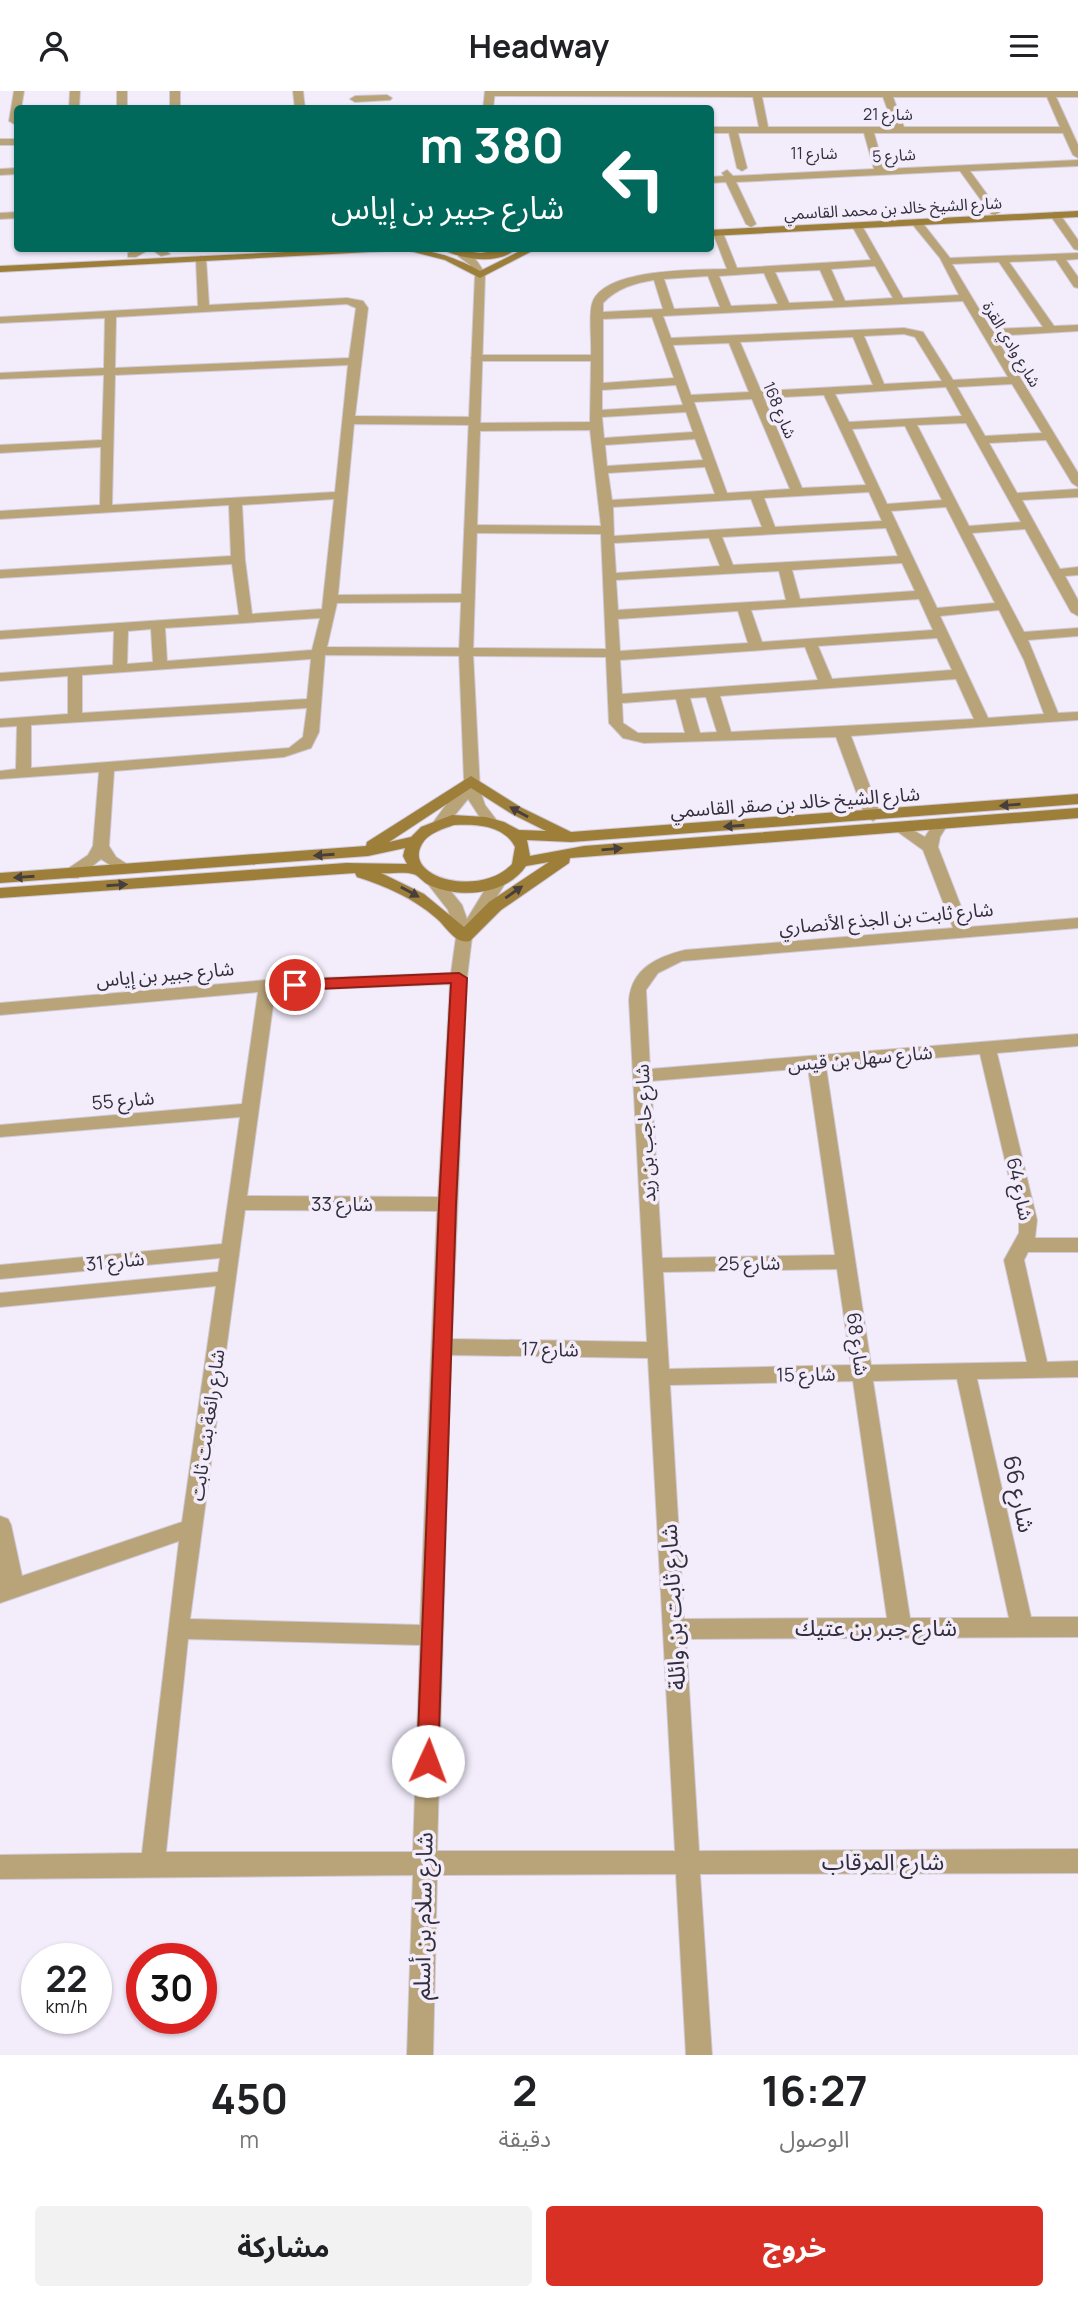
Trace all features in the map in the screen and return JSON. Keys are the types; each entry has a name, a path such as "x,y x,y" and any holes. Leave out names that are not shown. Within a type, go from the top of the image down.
{"main road":[{"name":"شارع الشيخ خالد بن محمد القاسمي","path":"714,231 751,224 1078,208"},
{"name":"شارع الشيخ خالد بن محمد القاسمي","path":"714,231 1078,214"},
{"path":"0,262 154,252"},
{"path":"0,269 341,252"},
{"path":"423,252 449,258 480,275 525,252"},
{"path":"461,252 485,256 501,252"},
{"path":"358,852 403,828 471,781 517,811 571,838"},
{"name":"شارع الشيخ خالد بن صقر القاسمي","path":"515,835 571,838 1078,799"},
{"name":"شارع الشيخ خالد بن صقر القاسمي","path":"521,862 584,851 1078,813"},
{"path":"0,879 358,852 415,841 430,828 465,819 489,822 515,835 522,848 521,862 512,873 498,882 467,888 435,883 416,869 411,855 415,841"},
{"path":"346,868 383,879 415,895 443,914 464,937 507,897 550,867 584,851"},
{"path":"0,893 346,868 416,869"}],"street":[{"path":"490,92 1078,94"},
{"path":"757,94 764,130"},
{"path":"887,94 900,130"},
{"path":"1050,94 1078,155"},
{"path":"354,100 388,99"},
{"name":"شارع 21","path":"714,130 1066,130"},
{"path":"733,130 741,168"},
{"path":"868,130 879,169"},
{"name":"شارع 5","path":"714,179 728,176 1078,163"},
{"name":"شارع 11","path":"714,173 728,176 741,168 917,170"},
{"path":"963,169 995,212"},
{"path":"728,176 751,224"},
{"path":"1055,215 1078,247"},
{"name":"شارع وادي القرة","path":"917,223 947,261 987,333 1078,483"},
{"path":"858,226 899,300"},
{"path":"714,233 733,271"},
{"path":"132,255 138,252"},
{"path":"457,252 474,263 480,275 466,653 471,781 474,798 489,822"},
{"path":"480,275 488,263 506,252"},
{"path":"947,261 1078,256"},
{"path":"1059,257 1078,285"},
{"path":"201,259 205,309"},
{"path":"1002,259 1050,329"},
{"path":"879,264 657,276 624,283 608,292 598,303 597,420 606,504 616,723 624,733 648,739 842,732 1078,716"},
{"path":"824,266 841,304"},
{"path":"768,269 780,319"},
{"path":"712,272 727,310"},
{"path":"657,276 670,313"},
{"path":"667,342 733,339 780,319 841,304 966,297"},
{"path":"0,320 347,301 359,303 362,308 354,361 329,606 318,652 311,737 304,747 107,769 0,775"},
{"path":"596,316 727,310 856,333 904,331 919,334 1078,612"},
{"path":"656,313 722,497"},
{"path":"106,509 111,314"},
{"path":"987,333 1078,328"},
{"path":"856,333 880,388"},
{"name":"شارع 168","path":"733,339 797,492"},
{"path":"477,358 596,358"},
{"path":"0,376 354,361"},
{"path":"348,419 474,424 597,420 688,403 757,395 1015,380"},
{"path":"597,387 681,381"},
{"path":"828,391 983,722"},
{"path":"844,426 968,419"},
{"path":"909,422 1035,669 1052,717"},
{"path":"598,442 700,435"},
{"path":"981,440 1049,436"},
{"path":"0,449 108,443"},
{"path":"602,470 710,463"},
{"path":"606,504 873,488"},
{"path":"1014,496 1078,493"},
{"path":"0,515 341,495"},
{"path":"756,495 770,531"},
{"path":"235,501 238,560 246,619"},
{"path":"882,507 948,503"},
{"path":"470,529 606,535 714,534 890,524"},
{"path":"963,530 1030,525"},
{"path":"714,534 728,570"},
{"path":"608,577 906,559"},
{"path":"0,573 238,560"},
{"path":"784,566 794,603"},
{"path":"1057,573 1078,571"},
{"path":"611,615 923,595"},
{"path":"0,635 246,619 329,606 468,598"},
{"path":"931,613 1003,606"},
{"path":"743,607 756,646"},
{"path":"158,625 160,666"},
{"path":"120,669 121,627"},
{"path":"1019,637 1078,632"},
{"path":"0,677 318,652 613,654 941,634"},
{"path":"810,643 826,684"},
{"path":"75,672 75,718"},
{"path":"615,699 960,674"},
{"path":"712,692 725,736"},
{"path":"682,694 694,738"},
{"path":"0,723 314,703"},
{"path":"23,774 24,722"},
{"path":"842,732 873,816"},
{"path":"72,874 94,858 101,846 107,769"},
{"path":"440,824 455,807 471,781"},
{"path":"940,824 932,837 930,847 962,932"},
{"path":"899,827 930,847"},
{"path":"101,846 110,860 128,870"},
{"name":"شارع سلام بن أسلم","path":"464,937 498,882"},
{"name":"شارع سلام بن أسلم","path":"420,2055 431,1635 447,1204 459,978 464,937 456,909 435,883"},
{"name":"شارع ثابت بن الجذع الأنصاري","path":"697,954 1078,923"},
{"name":"شارع حاجب بن زيد","path":"657,1350 637,1000 639,985 649,971 665,961 697,954"},
{"name":"شارع جبير بن إياس","path":"0,1009 267,986 459,978"},
{"name":"شارع رائعة بنت ثابت","path":"153,1864 178,1629 267,986"},
{"name":"شارع سهل بن قيس","path":"641,1076 1078,1040"},
{"name":"شارع 64","path":"987,1047 1028,1220 1028,1233 1016,1255 1015,1265 1039,1370"},
{"name":"شارع 68","path":"816,1061 900,1628"},
{"name":"شارع 55","path":"0,1131 250,1110"},
{"name":"شارع 33","path":"237,1203 447,1204"},
{"path":"1022,1245 1078,1245"},
{"name":"شارع 31","path":"0,1272 231,1250"},
{"name":"شارع 25","path":"653,1265 846,1262"},
{"name":"شارع 31","path":"0,1300 227,1278"},
{"name":"شارع 17","path":"442,1347 657,1350"},
{"name":"شارع ثابت بن وائلة","path":"657,1350 689,1864"},
{"name":"شارع 15","path":"659,1377 1078,1369"},
{"name":"شارع 66","path":"965,1371 1022,1627"},
{"path":"0,1525 7,1590 193,1527"},
{"name":"شارع جبر بن عتيك","path":"674,1629 1078,1627"},
{"path":"178,1629 431,1635"},
{"name":"شارع المرقاب","path":"424,1862 689,1864 1078,1861"},
{"path":"0,1867 424,1862"},
{"path":"689,1864 699,2055"}],"route":[{"path":"295,985 459,978 447,1204 428,1761"}]}
